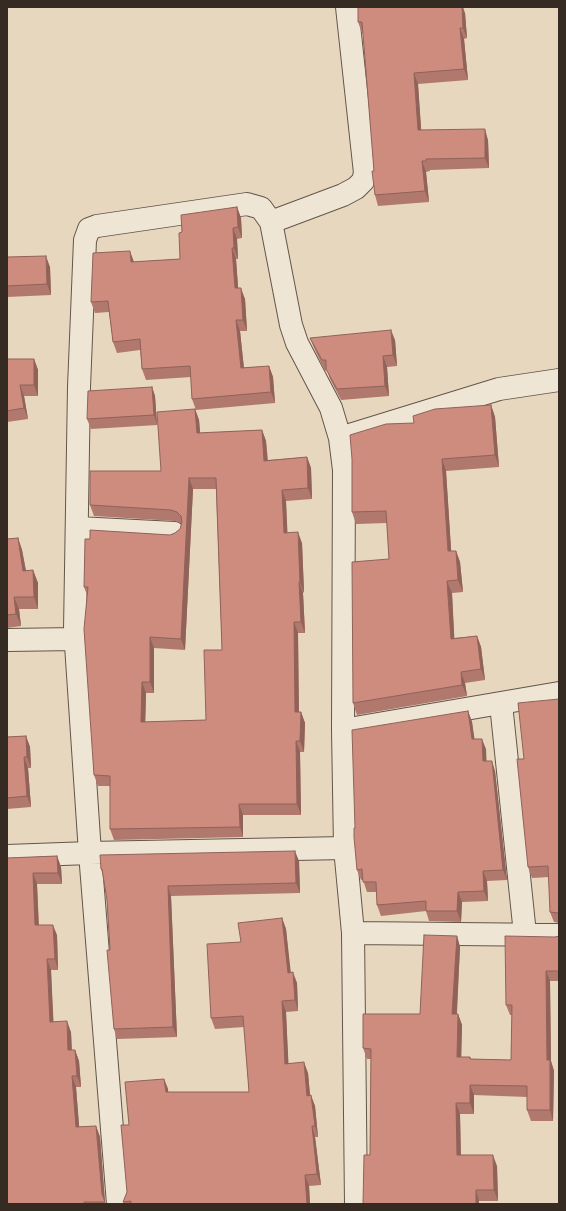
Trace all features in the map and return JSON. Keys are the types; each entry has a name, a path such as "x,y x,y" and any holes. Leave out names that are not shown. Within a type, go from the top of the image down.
{"street":[{"path":"271,222 343,195 356,188 363,181 365,173 347,7"},
{"path":"118,1204 90,853 76,639 79,388 84,240 89,229 97,226 247,204 261,208 271,222 291,325 297,343 331,408 340,438 344,470 343,730 345,848 353,933 356,1204"},
{"path":"340,438 500,389 559,380"},
{"path":"78,528 174,533"},
{"path":"7,640 76,639"},
{"path":"343,730 559,693"},
{"path":"501,704 525,934"},
{"path":"7,856 345,848"},
{"path":"353,933 559,935"}],"building":[{"path":"358,7 462,7 463,28 460,28 464,69 414,73 418,130 485,129 485,158 426,159 426,161 422,161 425,191 375,195 362,22 358,22"},
{"path":"237,207 238,227 233,228 234,248 232,248 235,288 241,288 243,320 236,320 241,368 269,366 271,392 192,399 190,366 142,369 140,339 113,342 108,301 91,302 93,253 130,251 131,262 180,259 179,233 182,232 181,215"},
{"path":"46,256 47,284 7,286 7,257"},
{"path":"391,330 393,355 383,356 385,386 337,389 326,369 326,360 322,360 310,338"},
{"path":"7,359 34,359 34,385 20,385 24,408 7,411"},
{"path":"152,387 154,415 87,419 88,391"},
{"path":"491,405 495,455 442,459 448,551 456,551 458,580 447,581 451,639 477,636 481,669 461,672 462,685 353,703 352,562 389,559 386,511 352,512 352,459 350,435 386,424 414,423 413,416 435,409"},
{"path":"195,409 197,433 262,430 264,461 307,457 308,488 282,490 284,533 298,532 301,622 294,622 295,712 301,712 300,741 296,741 297,804 239,804 240,827 110,829 110,776 94,775 84,629 88,587 84,587 85,539 90,539 90,530 170,535 180,529 182,522 181,516 177,512 171,510 90,505 90,471 161,471 157,412","holes":["189,478 216,478 222,650 204,650 206,720 141,722 142,682 150,682 150,637 181,639"]},
{"path":"18,538 23,571 33,570 34,597 14,597 16,614 7,615 7,539"},
{"path":"559,699 559,913 550,912 548,866 528,867 517,759 524,759 518,703"},
{"path":"468,711 472,739 482,739 483,761 492,761 503,870 483,871 484,891 458,892 457,911 426,911 426,901 377,905 376,882 363,882 362,869 357,870 354,837 352,730"},
{"path":"26,736 27,757 24,757 27,796 7,798 7,737"},
{"path":"295,851 296,883 168,886 173,1027 114,1029 107,950 110,950 107,900 100,855"},
{"path":"57,856 58,873 33,873 35,925 53,925 55,959 47,959 50,1022 67,1021 68,1050 75,1050 77,1076 72,1076 76,1127 96,1126 102,1194 105,1202 84,1202 84,1204 7,1204 7,858"},
{"path":"282,918 288,973 293,972 295,1000 282,1001 285,1064 304,1062 307,1096 311,1095 315,1126 312,1126 317,1174 305,1175 307,1204 131,1204 131,1201 123,1202 127,1192 121,1125 129,1125 125,1082 164,1079 166,1092 249,1092 243,1016 211,1018 207,944 241,942 238,923"},
{"path":"424,935 457,936 452,1014 458,1014 457,1057 470,1057 470,1059 511,1060 512,1005 506,1005 505,936 559,936 559,971 546,971 547,1060 550,1060 550,1110 527,1110 527,1086 470,1085 470,1103 456,1103 457,1155 493,1155 494,1190 476,1190 476,1204 363,1204 364,1155 370,1155 371,1049 363,1048 363,1014 420,1014"}]}
